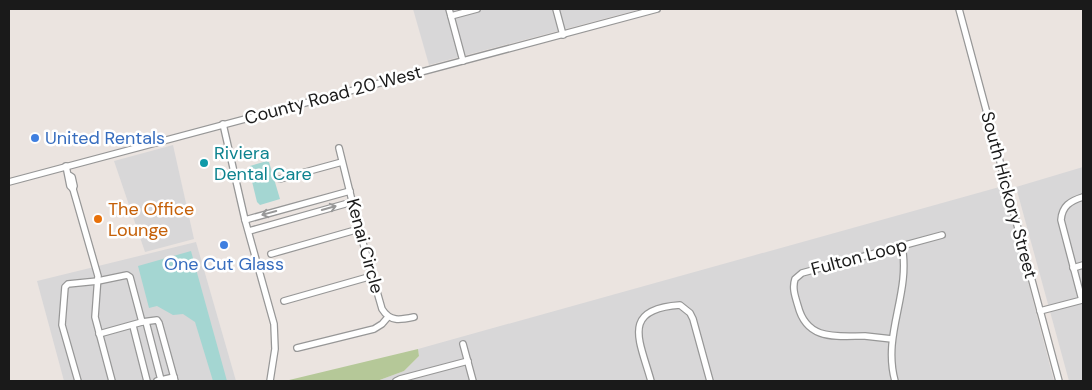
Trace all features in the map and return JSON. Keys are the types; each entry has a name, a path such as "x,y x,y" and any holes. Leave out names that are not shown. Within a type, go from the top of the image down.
{"street":[{"path":"449,9 463,61"},
{"path":"451,16 477,9"},
{"path":"556,9 562,35"},
{"name":"County Road 20 West","path":"9,182 657,9"},
{"name":"South Hickory Street","path":"959,9 1059,381"},
{"path":"223,124 274,324 275,349 270,381"},
{"name":"Kenai Circle","path":"339,148 382,308 388,317 400,320 414,317"},
{"path":"280,179 342,162"},
{"path":"66,166 70,186 73,189 98,281 95,309 99,334 112,381"},
{"path":"246,220 350,191"},
{"path":"1040,311 1083,303 1061,224 1061,216 1064,209 1069,203 1083,197"},
{"path":"249,230 352,202"},
{"path":"298,205 301,216"},
{"path":"271,254 360,229"},
{"name":"Fulton Loop","path":"892,339 866,336 833,337 814,330 802,318 799,310 793,284 795,279 802,272 942,235"},
{"path":"895,381 892,367 892,339 904,282 905,266 902,246"},
{"path":"1073,268 1083,265"},
{"path":"78,381 62,325 64,290 68,284 98,281 124,274 130,277 144,322 159,381 174,379 157,320 144,322 99,334"},
{"path":"284,301 372,276"},
{"path":"651,381 638,334 638,319 649,312 680,305 686,306 694,319 710,381"},
{"path":"297,348 374,328 382,324 388,317"},
{"path":"133,326 147,381"},
{"path":"463,344 473,381"},
{"path":"396,381 468,361"}],"shaded area":[{"path":"413,9 641,9 429,65"},
{"path":"173,145 194,239 145,252 114,161"},
{"path":"1083,167 1083,381 1069,381 1016,187"},
{"path":"1003,186 1054,381 377,381 404,371 419,356 418,349"},
{"path":"196,242 236,381 64,381 37,281"}],"green space":[{"path":"418,349 419,356 404,371 377,381 285,381"}],"water":[{"path":"269,162 280,199 260,205 257,202 249,169 250,166"},
{"path":"191,251 227,381 213,381 195,322 183,314 173,315 157,306 149,308 138,266"}],"place":[{"name":"United Rentals","path":"35,138"},
{"name":"Riviera Dental Care","path":"204,163"},
{"name":"The Office Lounge","path":"98,219"},
{"name":"One Cut Glass","path":"224,245"}]}
